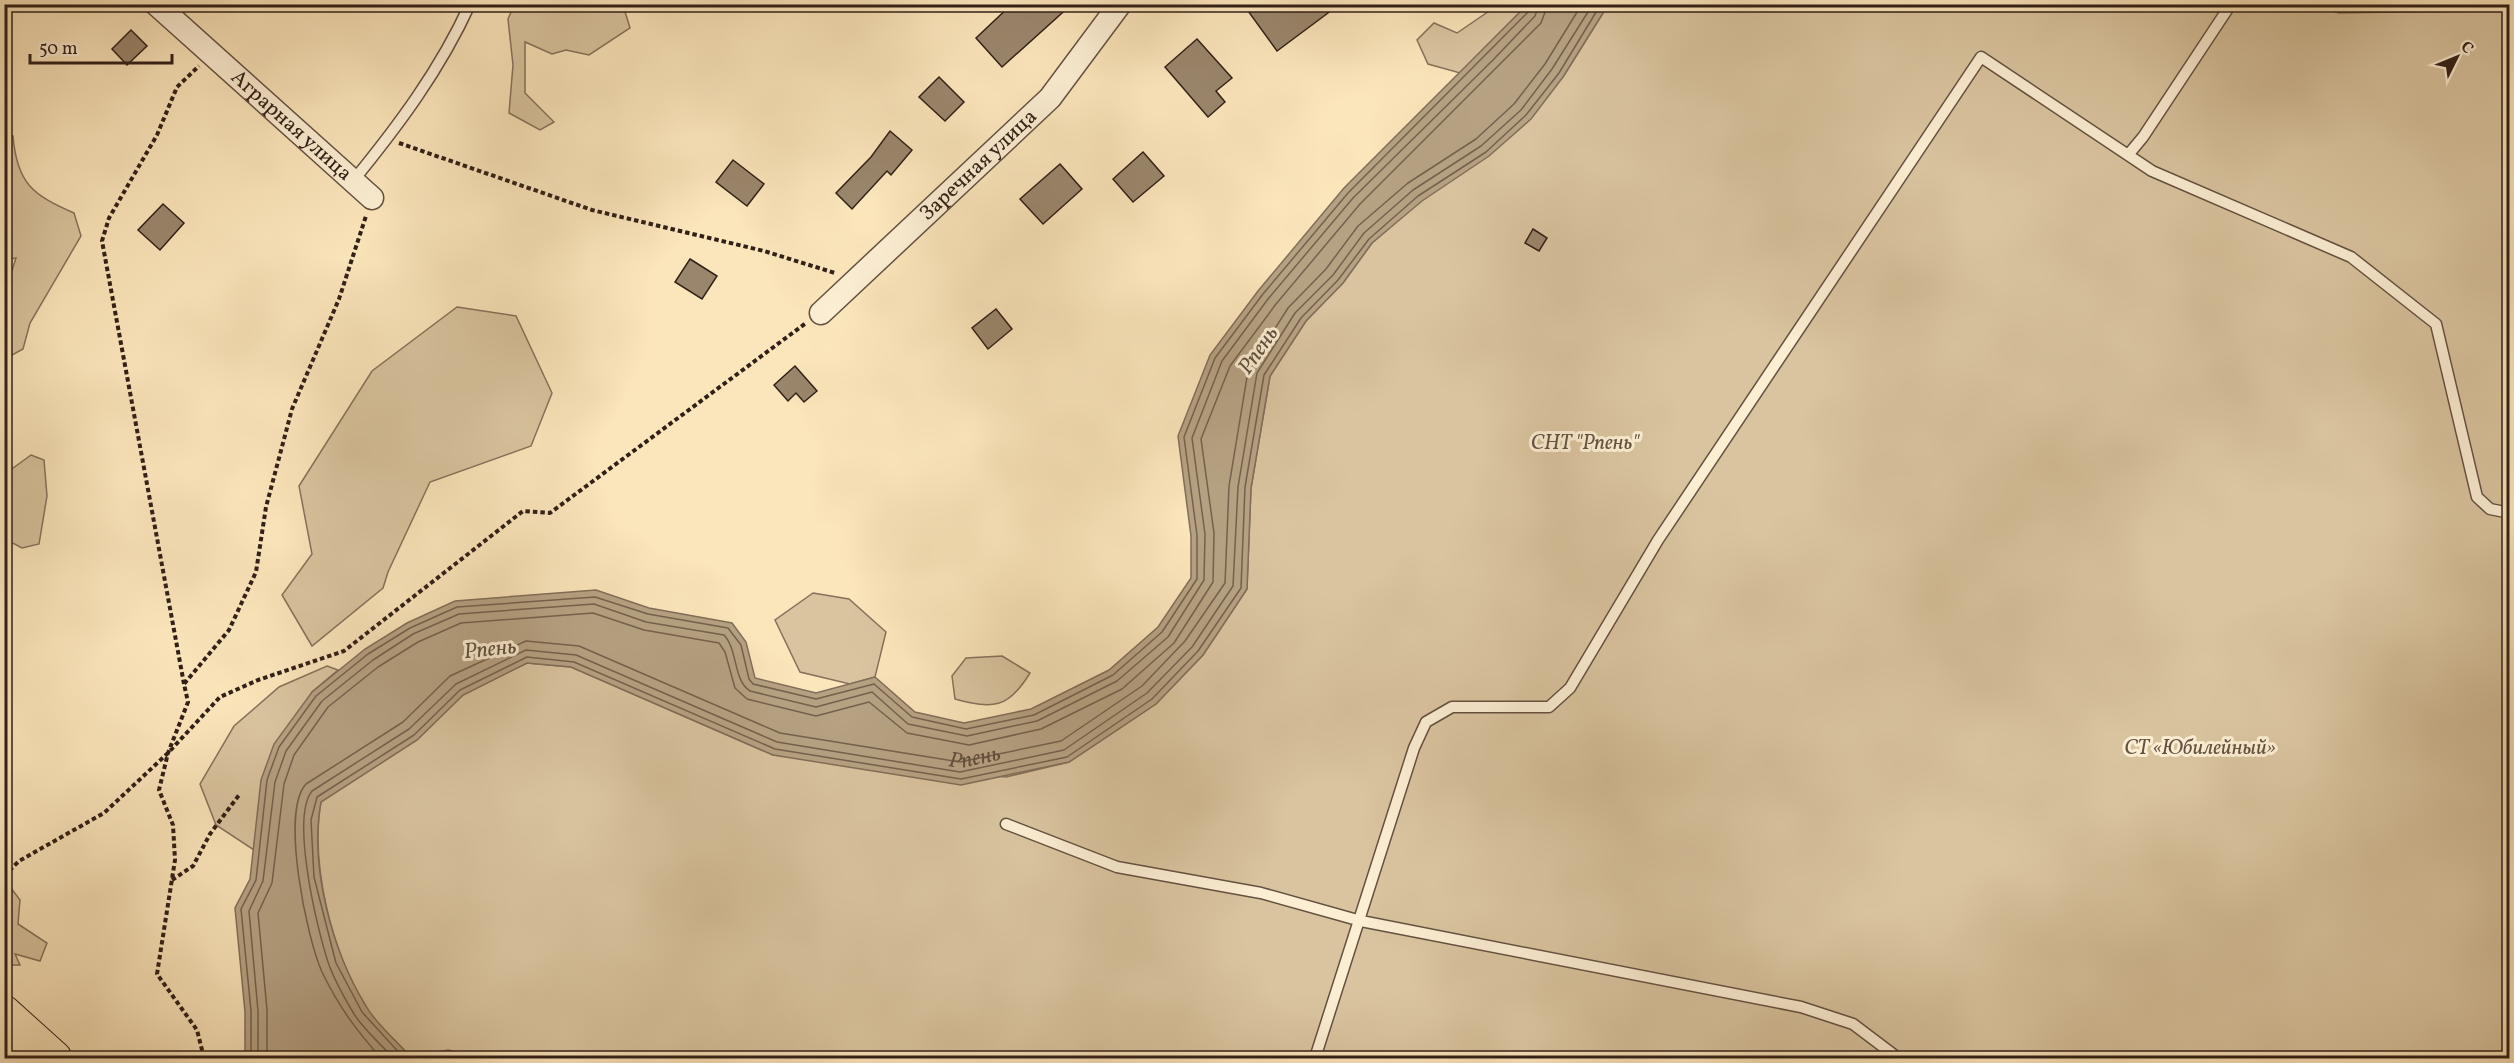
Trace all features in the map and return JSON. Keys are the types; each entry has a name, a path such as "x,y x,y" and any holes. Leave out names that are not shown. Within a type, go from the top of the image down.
{"highway":[{"path":"4,1012 55,1059"},
{"path":"4,1053 11,1059"}],"street":[{"name":"Аграрная улица","path":"156,4 211,56 372,198"},
{"name":"Заречная улица","path":"821,313 1050,98 1120,4"}],"lane":[{"path":"353,181 421,94 455,37 470,4"},
{"path":"2128,155 2231,4"},
{"path":"2326,4 2339,7 2510,5"},
{"path":"1315,1059 1361,921 1414,748 1426,722 1452,707 1550,707 1570,688 1658,540 1981,57 2152,171 2351,257 2436,324 2477,497 2490,509 2510,513"},
{"path":"1006,824 1117,867 1261,893 1361,921 1801,1007 1853,1024 1898,1059"}],"path":[{"path":"204,1059 197,1030 157,974 175,860 173,825 159,790 168,753 188,702 102,241 109,218 157,135 177,87 211,56"},
{"path":"389,136 399,143 592,210 764,251 858,280"},
{"path":"184,684 229,630 256,572 266,507 292,409 339,299 372,198"},
{"path":"4,876 19,861 104,813 168,753 220,697 258,680 344,651 523,511 550,513 765,351 821,313"},
{"path":"171,880 193,866 210,834 239,795"}],"green space":[{"path":"514,5 623,5 630,28 589,55 566,50 552,54 525,42 525,93 554,122 540,130 509,113 513,65 508,19"},
{"path":"1498,5 1527,5 1460,73 1428,64 1417,40 1434,23 1457,33"},
{"name":"СТ «Юбилейный»","path":"1608,5 2509,5 2509,1058 483,1058 448,1050 411,1058 375,1020 353,984 326,907 319,853 318,826 321,801 417,740 463,695 527,663 571,667 773,755 1006,777 1069,762 1156,704 1203,655 1247,589 1251,488 1270,376 1306,321 1343,283 1372,243 1563,77"},
{"path":"5,135 13,136 18,166 23,177 38,193 74,213 81,236 30,323 23,349 5,359 5,292 16,258 5,260"},
{"path":"457,307 516,316 552,393 531,446 430,482 388,572 383,588 312,646 282,595 312,554 299,486 372,371"},
{"path":"31,455 44,460 47,496 39,544 22,548 5,539 5,474"},
{"path":"813,593 849,599 886,632 875,677 850,684 800,672 775,620"},
{"path":"1002,656 1030,673 1014,694 1007,700 990,705 955,699 952,676 966,658"},
{"path":"327,666 338,670 312,692 257,833 254,850 216,825 200,784 234,726 279,687"},
{"path":"5,880 20,900 18,924 47,943 40,961 15,954 20,965 5,965"}],"water":[{"name":"Рпень","path":"1527,5 1608,5 1563,77 1531,119 1489,156 1422,201 1372,243 1343,283 1306,321 1270,376 1251,488 1247,589 1203,655 1156,704 1069,762 961,785 773,755 571,667 527,663 463,695 417,740 321,802 318,853 321,880 326,907 343,960 366,1006 411,1058 245,1058 245,1012 235,908 250,879 261,780 274,744 312,692 365,649 407,623 455,601 596,590 649,608 732,623 746,642 755,678 816,693 875,677 915,712 964,723 1031,709 1109,670 1158,627 1191,578 1191,536 1178,436 1210,355 1258,291 1344,188"}],"building":[{"path":"1012,4 1072,4 1002,67 976,38"},
{"path":"1243,4 1340,4 1277,51"},
{"path":"131,30 147,46 127,65 112,49"},
{"path":"1197,39 1232,78 1216,91 1225,102 1208,117 1165,67"},
{"path":"939,77 964,102 945,121 919,97"},
{"path":"890,131 912,150 891,175 887,171 852,209 836,193 871,157"},
{"path":"1143,152 1164,176 1133,202 1113,179"},
{"path":"733,160 764,184 747,206 716,182"},
{"path":"1060,164 1082,189 1043,224 1020,199"},
{"path":"163,204 184,223 160,250 138,230"},
{"path":"1533,229 1547,238 1539,251 1525,243"},
{"path":"690,259 717,276 702,299 675,282"},
{"path":"996,309 1012,329 988,349 972,328"},
{"path":"795,366 817,391 804,402 796,393 788,401 774,385"}],"park label":[{"name":"СНТ \"Рпень\"","path":"1585,443"}]}
